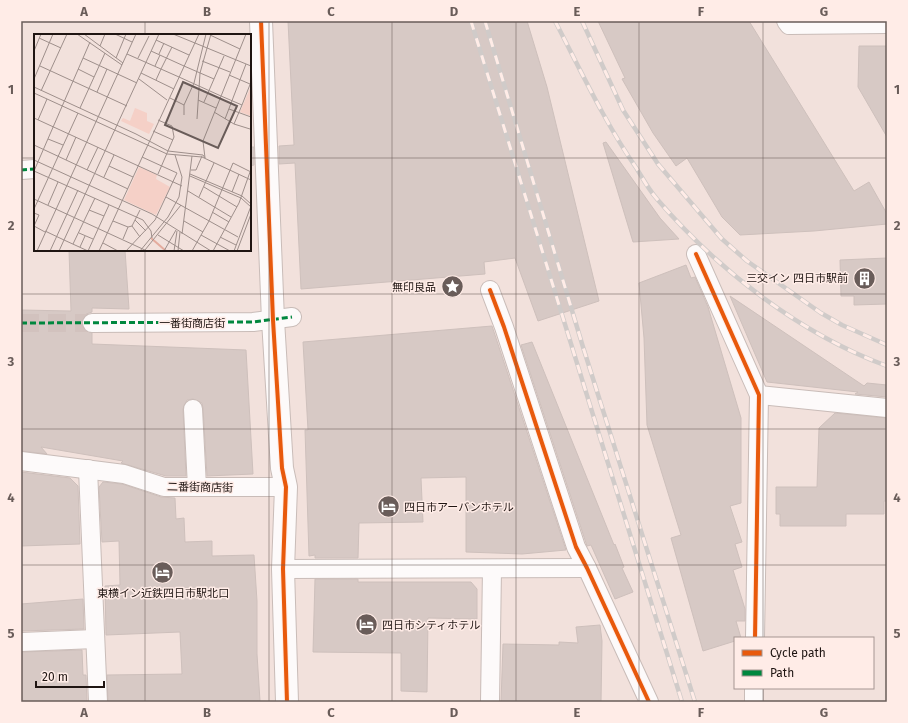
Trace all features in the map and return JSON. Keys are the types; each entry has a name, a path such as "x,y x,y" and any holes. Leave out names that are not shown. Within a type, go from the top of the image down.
{"street":[{"path":"261,21 283,319 282,468 286,487 283,569 287,702"},
{"path":"786,21 789,25 887,24"},
{"path":"21,170 34,169"},
{"path":"696,254 759,395 755,637"},
{"path":"490,290 504,327 576,547 649,702"},
{"name":"一番街商店街","path":"92,323 253,322 283,319"},
{"path":"759,395 887,408"},
{"path":"193,409 197,488"},
{"name":"二番街商店街","path":"21,461 88,468 124,474 164,487 286,487"},
{"path":"88,468 98,702"},
{"path":"283,569 587,568"},
{"path":"490,702 492,569"},
{"path":"21,642 95,639"},
{"path":"754,689 754,702"}],"building":[{"path":"288,21 527,21 547,87 599,301 538,321 515,258 484,262 485,274 301,289 295,163 279,164 279,146 294,145"},
{"path":"598,21 749,21 854,191 869,182 887,214 887,224 814,231 740,235 722,217 687,158 676,166 653,133 622,79 625,78"},
{"path":"859,46 887,46 887,137 858,87"},
{"path":"606,142 660,218 679,239 633,242 603,143"},
{"path":"251,147 254,147 254,165 251,166"},
{"path":"69,251 125,251 129,309 92,308 92,312 86,314 82,323 83,329 92,333 92,344 246,350 253,474 207,476 203,408 202,403 193,399 187,400 183,409 186,476 166,476 121,463 123,461 41,447 47,454 21,451 21,310 71,311"},
{"name":"三交イン 四日市駅前","path":"887,258 887,304 854,305 854,296 841,296 840,260"},
{"path":"686,265 691,278 695,277 708,307 741,418 741,503 730,506 742,542 735,544 742,567 733,570 745,609 745,621 736,621 741,637 734,637 734,641 703,651 671,538 681,535 647,425 644,338 639,283"},
{"path":"730,296 864,386 867,383 887,385 887,397 855,394 858,392 767,382"},
{"path":"492,326 566,550 522,554 466,552 466,477 421,478 423,522 359,523 358,558 315,558 315,555 309,556 305,430 308,430 303,342"},
{"path":"532,342 614,545 615,544 624,567 622,568 633,592 615,599 591,545 587,546 521,345"},
{"path":"835,413 887,418 887,501 884,501 884,514 846,514 846,526 780,526 780,514 776,514 776,487 817,487 819,428"},
{"path":"21,472 70,478 78,486 80,544 21,546"},
{"path":"103,482 122,484 161,497 175,498 176,519 184,518 185,542 212,541 212,556 254,555 260,701 108,702 107,675 182,674 180,632 106,635 105,586 120,585 119,541 102,542 99,487"},
{"path":"315,579 358,579 358,582 471,582 477,589 477,619 428,618 427,692 401,691 401,653 313,652"},
{"path":"83,599 84,629 21,631 21,604"},
{"path":"600,625 602,641 601,702 501,702 503,644 559,645 559,642 578,643 576,627"},
{"path":"82,650 83,675 86,675 87,702 23,702 21,687 21,652"}],"tunnel":[{"path":"21,323 92,323"}],"railway":[{"path":"471,21 682,702"},
{"path":"485,21 583,347 695,702"},
{"path":"555,21 614,134 651,192 681,225 733,274 792,318 855,353 887,366"},
{"path":"582,21 623,110 658,164 722,239 747,261 821,313 842,325 887,345"}],"marked path":[{"path":"21,170 34,169"},
{"path":"21,323 253,322 292,317"}],"cycle path":[{"path":"261,21 273,320 282,468 286,487 283,569 287,702"},
{"path":"696,254 759,395 755,637"},
{"path":"490,290 504,327 576,547 649,702"}],"place":[{"name":"三交イン 四日市駅前","path":"864,278"},
{"name":"無印良品","path":"452,287"},
{"name":"四日市アーバンホテル","path":"388,507"},
{"name":"東横イン近鉄四日市駅北口","path":"163,573"},
{"name":"四日市シティホテル","path":"367,625"}]}
